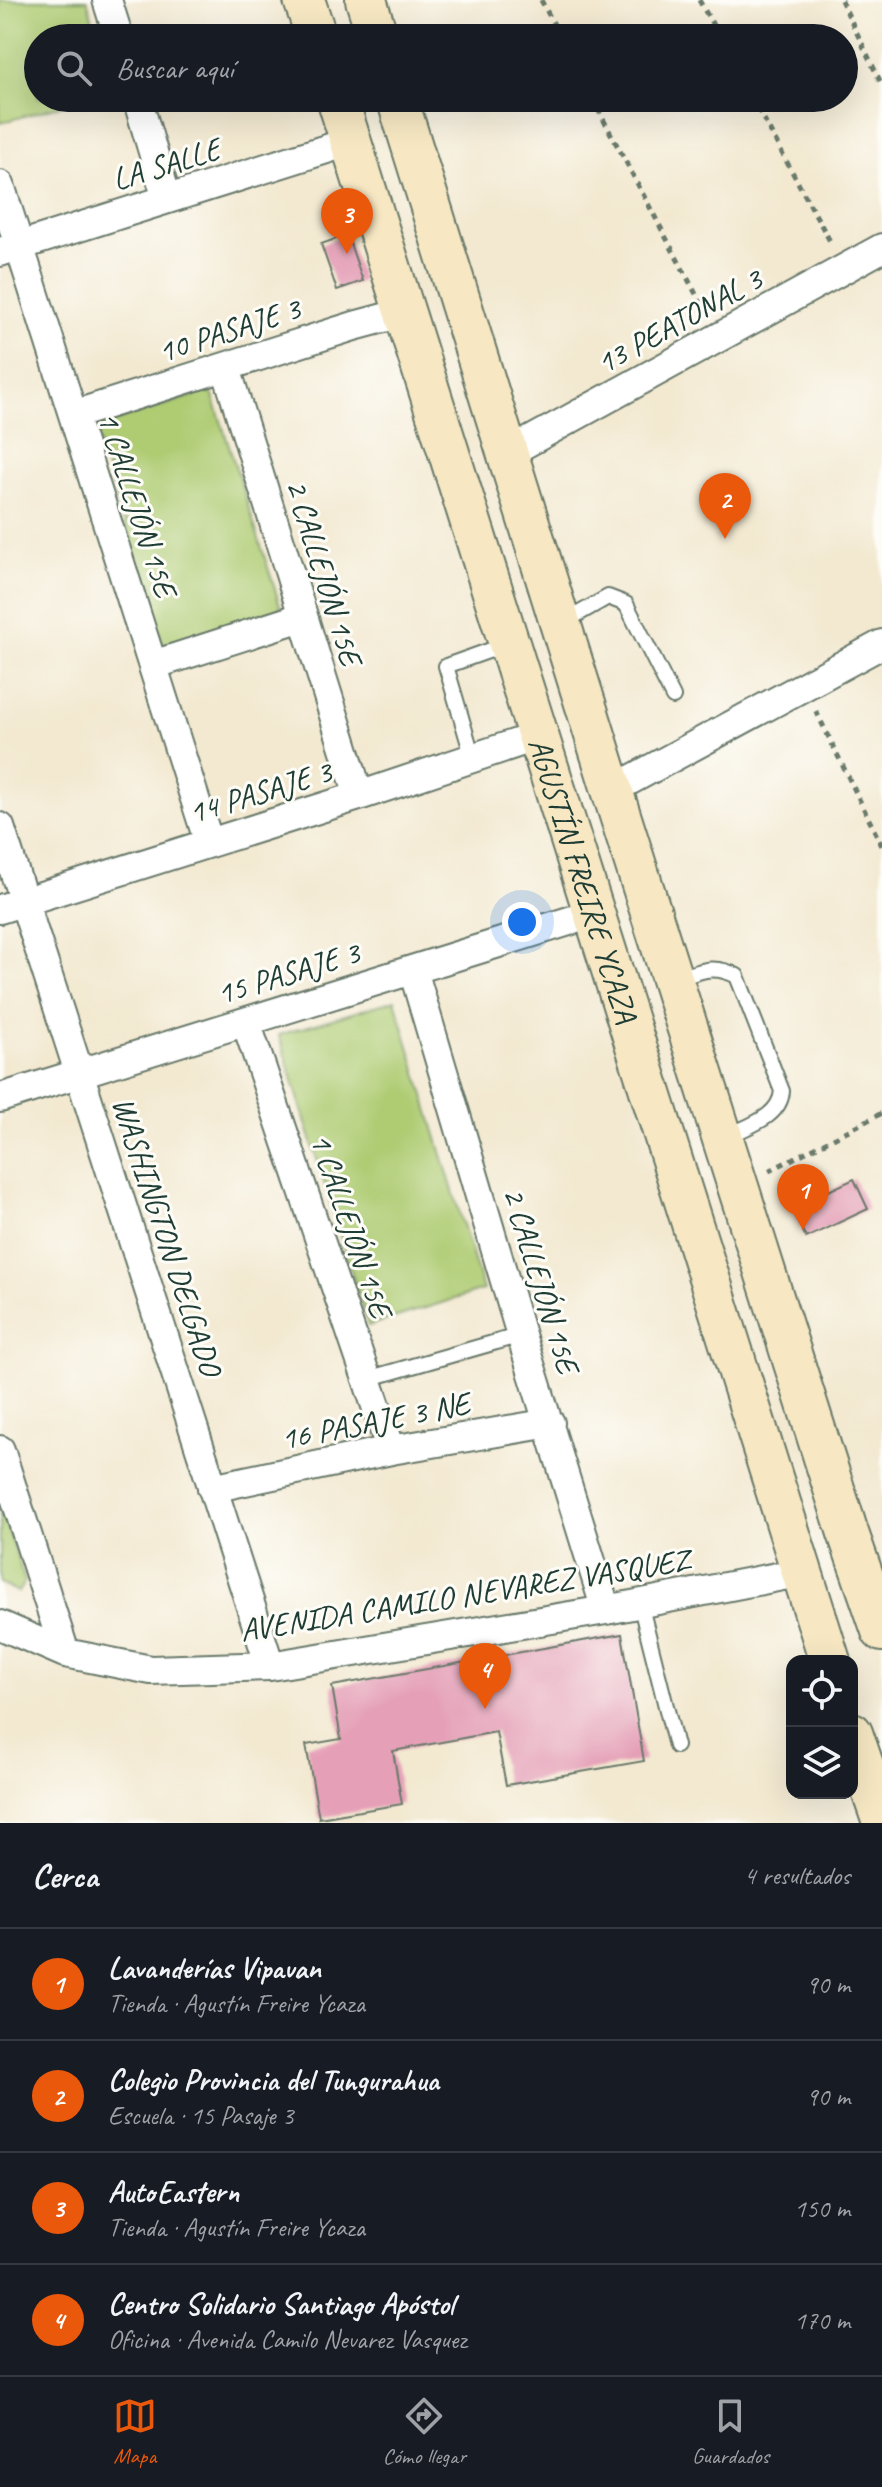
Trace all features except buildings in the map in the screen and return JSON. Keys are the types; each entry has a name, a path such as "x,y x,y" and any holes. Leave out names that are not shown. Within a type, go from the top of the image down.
{"main road":[{"path":"304,0 312,24"},
{"path":"366,0 374,24"},
{"name":"AGUSTÍN FREIRE YCAZA","path":"342,112 828,1655"},
{"name":"AGUSTÍN FREIRE YCAZA","path":"401,112 612,790 848,1533 882,1631"},
{"path":"858,1750 882,1820"}],"street":[{"path":"107,0 115,24"},
{"path":"141,112 167,199"},
{"name":"LA SALLE","path":"10,249 352,141"},
{"name":"1 CALLEJÓN 15E","path":"0,185 10,249 73,415 209,843"},
{"name":"13 PEATONAL 3","path":"508,453 882,248"},
{"name":"10 PASAJE 3","path":"73,415 406,312"},
{"name":"2 CALLEJÓN 15E","path":"226,368 359,796"},
{"path":"153,665 302,617"},
{"path":"612,790 882,644"},
{"name":"14 PASAJE 3","path":"12,905 538,736"},
{"name":"WASHINGTON DELGADO","path":"0,827 12,905 79,1073 270,1666"},
{"name":"15 PASAJE 3","path":"0,1098 595,913"},
{"name":"2 CALLEJÓN 15E","path":"413,970 606,1610"},
{"name":"1 CALLEJÓN 15E","path":"246,1022 391,1450"},
{"name":"16 PASAJE 3 NE","path":"212,1488 391,1450 550,1423"},
{"path":"0,1450 65,1653"},
{"name":"AVENIDA CAMILO NEVAREZ VASQUEZ","path":"0,1625 65,1653 151,1670 270,1666 606,1610 803,1572"}],"lane":[{"path":"560,624 608,597 626,604 673,697"},
{"path":"473,758 446,666 510,644"},
{"path":"674,980 712,968 724,969 737,976 782,1091 779,1105 773,1113 724,1138"},
{"path":"367,1379 521,1335"},
{"path":"640,1603 676,1746"}],"path":[{"path":"541,0 554,24"},
{"path":"699,0 712,24"},
{"path":"841,0 853,24"},
{"path":"858,35 882,85"},
{"path":"599,112 719,337"},
{"path":"760,112 845,269"},
{"path":"803,686 882,846"},
{"path":"739,1187 882,1113"}],"green space":[{"path":"0,0 87,0 94,24 24,24 24,112 38,112 0,123"},
{"path":"211,390 281,608 164,646 94,428"},
{"path":"395,1000 483,1290 368,1326 279,1035"},
{"path":"0,1506 25,1581 18,1592 0,1583"}],"place":[{"name":"AutoEastern","path":"347,254"},
{"name":"Colegio Provincia del Tungurahua","path":"725,539"},
{"name":"Lavanderías Vipavan","path":"803,1230"},
{"name":"Centro Solidario Santiago Apóstol","path":"485,1709"}]}
